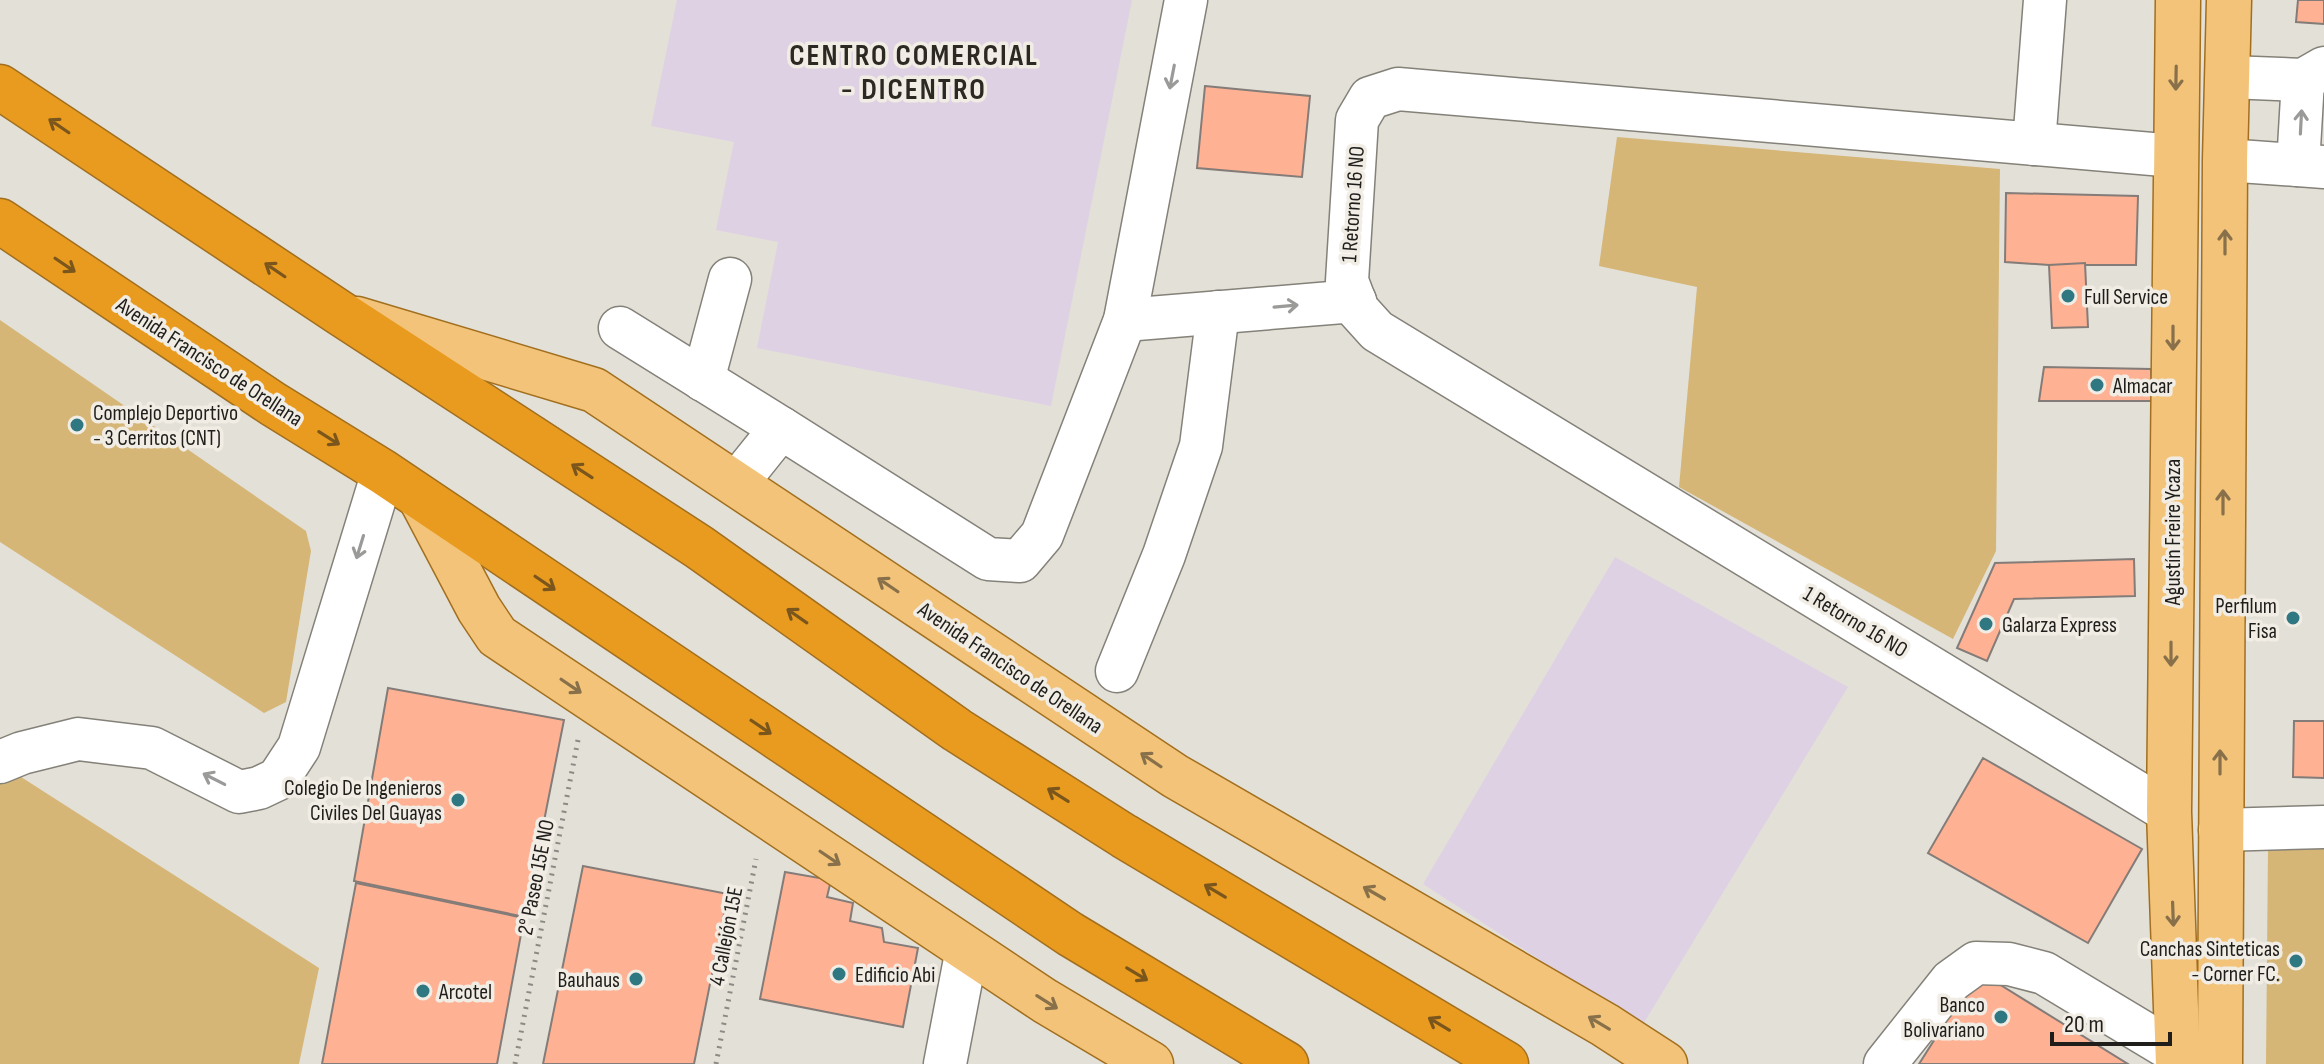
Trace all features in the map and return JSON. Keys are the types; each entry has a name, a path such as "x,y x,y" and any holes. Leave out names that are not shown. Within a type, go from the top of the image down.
{"highway":[{"name":"Avenida Francisco de Orellana","path":"0,87 699,547 957,730 1124,836 1506,1064"},
{"name":"Avenida Francisco de Orellana","path":"0,221 273,404 383,472 1070,934 1286,1064"}],"main road":[{"name":"Agustín Freire Ycaza","path":"2178,0 2169,812 2178,1058"},
{"path":"2220,1064 2225,160 2229,0"},
{"name":"Avenida Francisco de Orellana","path":"340,313 594,390 1175,776 1605,1025 1665,1064"},
{"name":"Avenida Francisco de Orellana","path":"421,499 479,609 497,636 1045,1001 1148,1063"}],"street":[{"path":"620,328 988,559 1020,561 1042,535 1125,320 1186,0"},
{"path":"2034,144 2045,0"},
{"path":"2225,160 2311,166 2314,74 2229,77"},
{"name":"1 Retorno 16 NO","path":"2169,812 1377,331 1358,310 1347,281 1357,120 1370,98 1398,89 2175,156"},
{"path":"703,380 730,279"},
{"path":"1125,320 1355,301"},
{"path":"1117,671 1164,555 1201,446 1218,312"},
{"path":"736,484 781,428"},
{"path":"0,762 22,753 78,739 152,748 239,792 259,788 278,779 299,747 383,472"},
{"path":"2220,830 2324,827"},
{"path":"945,1064 967,949"},
{"path":"1885,1064 1951,981 1976,963 2009,964 2044,973 2178,1058"}],"path":[{"name":"2° Paseo 15E NO","path":"515,1064 587,696"},
{"name":"4 Callejón 15E","path":"716,1064 765,815"}],"shaded area":[{"path":"677,0 1132,0 1051,406 757,348 778,242 716,230 734,142 651,126"},
{"path":"1617,137 2000,169 1996,551 1953,639 1679,487 1697,287 1599,266"},
{"name":"Complejo Deportivo - 3 Cerritos (CNT)","path":"0,320 306,531 311,551 286,702 264,713 0,542"},
{"path":"1615,557 1848,687 1642,1026 1423,884"},
{"path":"7,768 319,968 299,1064 0,1064 0,772"},
{"name":"Canchas Sinteticas - Corner FC.","path":"2324,846 2324,1064 2266,1064 2268,847"}],"building":[{"path":"2298,0 2324,0 2324,24 2296,22"},
{"path":"1205,86 1310,96 1302,177 1197,168"},
{"path":"2006,193 2138,196 2136,265 2005,262"},
{"name":"Full Service","path":"2085,263 2088,327 2052,328 2049,265"},
{"name":"Almacar","path":"2044,367 2151,369 2152,401 2039,401"},
{"name":"Galarza Express","path":"2134,559 2135,596 2014,599 1987,661 1957,648 1995,563"},
{"name":"Colegio De Ingenieros Civiles Del Guayas","path":"388,688 564,720 525,917 354,881"},
{"path":"2294,721 2324,721 2324,778 2293,777"},
{"path":"1983,758 2142,849 2088,943 1928,853"},
{"name":"Bauhaus","path":"583,866 728,894 694,1064 543,1064"},
{"name":"Edificio Abi","path":"785,872 831,880 827,897 853,903 850,921 882,928 884,942 918,948 903,1027 760,999"},
{"name":"Arcotel","path":"356,883 524,918 497,1064 322,1064"},
{"name":"Banco Bolivariano","path":"1978,971 2128,1064 1919,1064"}],"place":[{"name":"Full Service","path":"2068,296"},
{"name":"Almacar","path":"2097,385"},
{"name":"Complejo Deportivo - 3 Cerritos (CNT)","path":"77,425"},
{"name":"Perfilum Fisa","path":"2293,618"},
{"name":"Galarza Express","path":"1986,624"},
{"name":"Colegio De Ingenieros Civiles Del Guayas","path":"458,800"},
{"name":"Canchas Sinteticas - Corner FC.","path":"2296,961"},
{"name":"Edificio Abi","path":"839,974"},
{"name":"Bauhaus","path":"636,979"},
{"name":"Arcotel","path":"423,991"},
{"name":"Banco Bolivariano","path":"2001,1017"}],"district":[{"name":"CENTRO COMERCIAL - DICENTRO","path":"914,72"}]}
